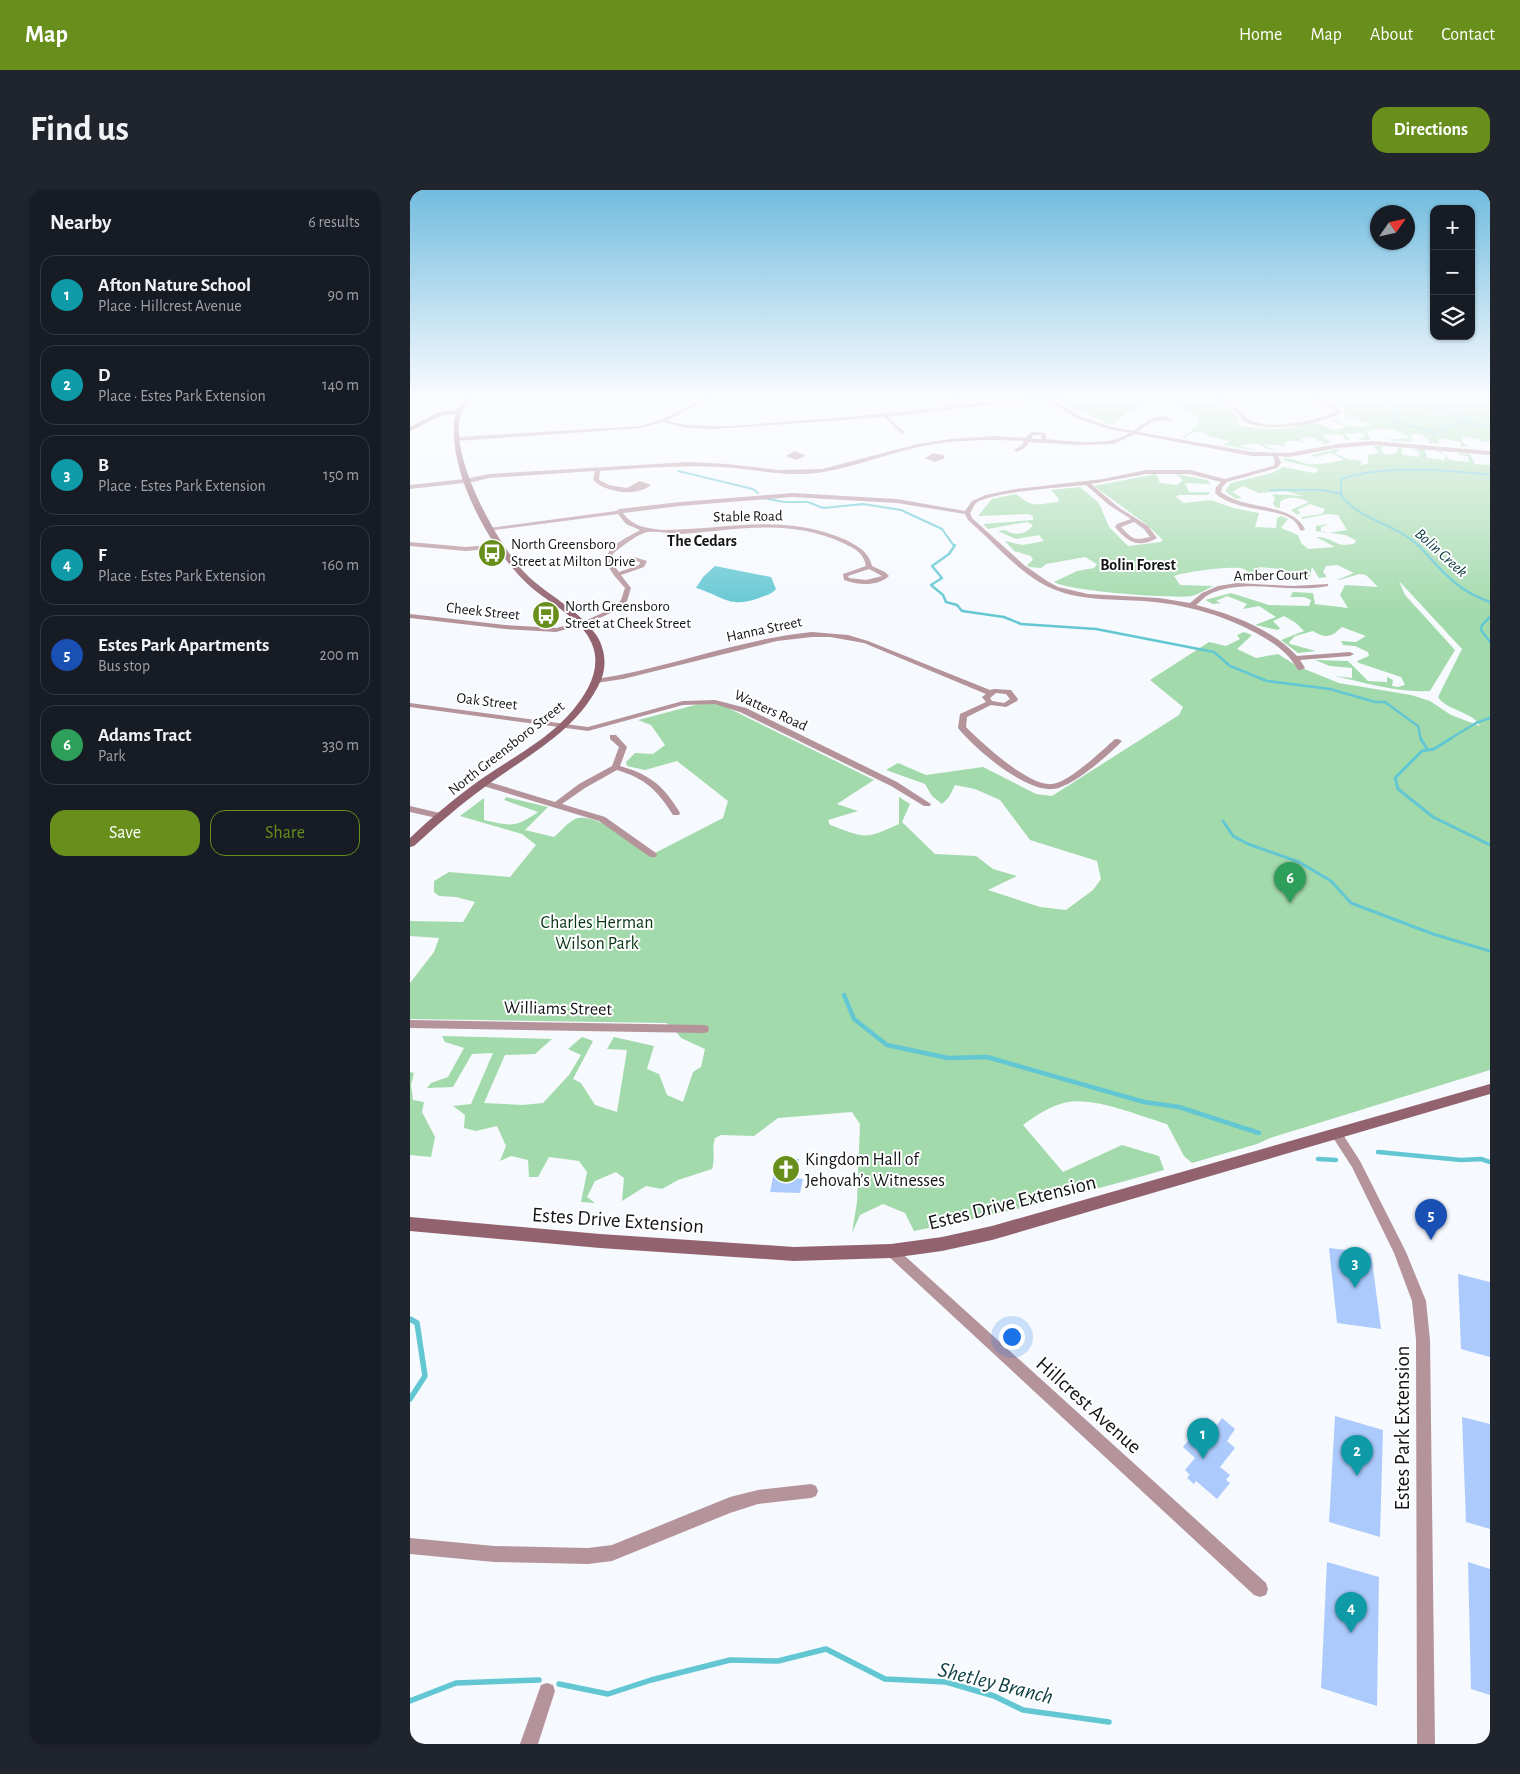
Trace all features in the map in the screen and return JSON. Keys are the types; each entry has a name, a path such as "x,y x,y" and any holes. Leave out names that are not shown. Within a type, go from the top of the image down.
{"main road":[{"name":"North Greensboro Street","path":"410,844 441,816 562,726 585,700 596,681 600,666 599,650 593,637 581,624 536,588 516,569 499,546 489,530 463,470"},
{"name":"Estes Drive Extension","path":"410,1224 600,1241 794,1254 891,1251 942,1244 992,1233 1490,1089"}],"street":[{"path":"410,487 502,476 591,470"},
{"path":"598,470 596,480 601,484 614,488 629,489"},
{"path":"766,470 794,472 829,470"},
{"path":"967,513 974,502 988,496 1014,490 1087,483 1161,471 1190,472 1225,481 1271,470"},
{"path":"1225,481 1218,490 1224,498 1241,506 1288,515 1301,524 1302,529"},
{"path":"1087,483 1112,505 1134,520 1152,534 1154,538 1138,542 1126,536 1118,527 1134,520"},
{"path":"489,530 733,498 807,495 897,501 967,513"},
{"name":"Stable Road","path":"619,512 632,525 658,532 758,525 785,527 824,534 852,544 869,559 870,567"},
{"path":"967,513 970,520 1039,579 1056,588 1088,596 1162,600 1192,605 1247,626 1277,642 1296,658 1301,668"},
{"path":"610,560 644,561 642,566 618,574 610,560 610,554 616,547 645,530"},
{"path":"410,544 466,549 499,546"},
{"name":"Stable Road","path":"870,567 886,576 874,581 846,579 845,575 848,572 870,567"},
{"name":"Cheek Street","path":"410,616 549,631 581,624 605,614 624,601 628,588 618,574"},
{"name":"Amber Court","path":"1192,605 1203,596 1230,587 1263,585 1309,587 1326,585"},
{"name":"Hanna Street","path":"596,681 622,677 784,637 822,633 856,638 990,692 1008,692 1014,699 1006,705 990,703"},
{"path":"1296,658 1350,654"},
{"path":"990,692 986,697 990,703 963,716 962,728 990,756 1040,786 1054,788 1101,757 1118,740"},
{"name":"Watters Road","path":"562,726 588,729 678,704 706,702 726,704 743,710 886,781 927,804"},
{"name":"Oak Street","path":"410,705 562,726"},
{"path":"614,737 623,747 616,768"},
{"path":"556,805 582,786 616,768 637,773 665,792 676,812"},
{"path":"483,784 602,819 653,855"},
{"path":"410,810 441,816"},
{"name":"Williams Street","path":"410,1024 704,1029"},
{"name":"Estes Park Extension","path":"1336,1133 1356,1164 1400,1252 1419,1301 1424,1340 1426,1744"},
{"name":"Hillcrest Avenue","path":"891,1251 1260,1589"},
{"path":"410,1546 494,1554 588,1556 612,1553 730,1505 758,1497 811,1491"},
{"path":"529,1744 547,1691"}],"green space":[{"name":"Charles Herman Wilson Park","path":"1278,470 1296,470 1314,473 1318,470 1490,470 1490,1070 1192,1163 1184,1156 1167,1124 1131,1112 1091,1102 1062,1103 1044,1111 1023,1125 1063,1172 1122,1145 1159,1156 1164,1170 1040,1204 914,1231 905,1213 883,1204 860,1215 852,1233 857,1202 860,1124 852,1112 778,1118 754,1136 721,1135 715,1138 712,1169 678,1180 662,1189 646,1186 622,1201 624,1178 616,1172 595,1181 587,1197 595,1203 581,1202 587,1172 579,1161 549,1157 538,1177 529,1177 528,1160 511,1156 500,1161 506,1146 497,1126 476,1131 464,1128 465,1115 453,1106 471,1104 493,1053 472,1054 453,1087 427,1088 431,1083 448,1077 464,1048 445,1042 442,1036 552,1039 535,1054 505,1055 484,1103 522,1105 543,1103 569,1075 581,1055 568,1049 582,1037 593,1041 573,1079 581,1083 595,1105 617,1112 627,1050 607,1049 614,1037 654,1046 647,1069 659,1074 667,1095 683,1102 693,1072 701,1067 705,1049 681,1038 672,1026 666,1023 410,1019 410,983 434,952 439,938 410,936 410,921 463,922 475,902 456,897 439,896 434,892 434,881 449,872 510,877 536,845 522,834 460,816 484,798 484,820 501,824 512,824 524,821 538,812 504,800 506,797 548,807 525,830 554,837 572,820 583,818 604,824 653,854 723,818 728,801 677,761 645,770 627,766 626,762 635,753 653,754 665,745 651,725 638,720 699,704 720,704 874,780 837,804 858,811 828,820 830,825 858,835 879,833 899,824 899,797 910,804 902,822 935,854 976,856 993,869 1017,876 988,890 1040,907 1066,910 1093,890 1101,879 1097,861 1030,840 1000,800 975,789 955,785 949,797 942,804 932,796 925,784 886,770 898,763 926,775 983,767 1036,794 1052,796 1179,715 1183,707 1150,680 1209,642 1226,646 1240,639 1237,635 1244,632 1252,635 1237,649 1256,658 1278,654 1297,666 1339,683 1411,695 1430,701 1451,715 1480,726 1471,717 1442,702 1438,697 1462,649 1399,581 1405,595 1455,650 1430,691 1394,689 1335,676 1352,678 1352,668 1330,666 1315,660 1348,661 1368,681 1387,682 1387,677 1393,680 1392,686 1405,685 1401,677 1359,663 1357,661 1369,656 1368,652 1355,646 1343,645 1341,641 1356,642 1366,636 1342,627 1328,636 1313,631 1295,636 1289,642 1290,644 1316,651 1298,653 1281,640 1304,631 1296,623 1284,616 1273,621 1280,628 1278,630 1255,625 1276,617 1259,606 1243,609 1247,604 1227,596 1216,601 1221,603 1213,604 1205,600 1231,593 1269,605 1309,606 1311,600 1304,597 1290,597 1293,592 1313,593 1315,604 1348,608 1340,595 1345,585 1378,587 1366,575 1359,574 1337,580 1354,573 1337,565 1326,566 1323,572 1327,577 1319,578 1312,567 1309,579 1299,582 1283,579 1280,569 1259,567 1261,580 1255,580 1244,569 1220,568 1174,576 1180,585 1213,586 1192,596 1181,597 1079,588 1054,582 1077,571 1094,568 1097,564 1085,557 1046,564 1041,568 1029,567 1027,565 1033,560 1031,556 1014,551 1005,541 1023,545 1044,541 1039,535 1016,539 998,531 1005,530 1020,534 1027,531 1033,525 1027,522 988,529 983,524 1033,520 1033,516 1028,514 978,516 992,499 1016,494 1032,504 1058,502 1059,499 1051,490 1080,487 1099,503 1109,527 1128,546 1160,542 1163,540 1146,524 1094,486 1156,474 1160,483 1177,485 1183,480 1176,474 1207,480 1211,484 1185,483 1189,492 1210,492 1208,495 1179,495 1176,497 1184,503 1211,500 1233,508 1259,513 1255,527 1276,528 1277,518 1281,516 1288,519 1281,528 1298,535 1301,543 1308,549 1335,547 1316,537 1322,537 1343,545 1355,543 1356,540 1345,535 1329,533 1347,530 1338,515 1327,514 1302,519 1302,517 1322,514 1325,509 1310,504 1297,510 1301,512 1297,515 1291,510 1309,502 1298,498 1287,498 1280,502 1280,508 1275,507 1273,503 1275,498 1272,494 1303,496 1285,491 1259,493 1243,486 1232,492 1242,498 1236,499 1225,491 1231,483 1272,473"},
{"path":"1329,524 1321,527 1321,531 1326,532 1316,531 1316,526"},
{"path":"410,1072 414,1073 411,1085 413,1100 424,1102 422,1112 435,1137 431,1157 410,1155"}],"water":[{"path":"715,566 771,577 776,589 766,596 749,601 733,602 696,588 703,577"}],"building":[{"name":"Kingdom Hall of Jehovah’s Witnesses","path":"777,1158 799,1159 796,1178 803,1179 800,1193 770,1192"},
{"path":"1329,1248 1371,1253 1381,1329 1337,1323"},
{"path":"1458,1274 1490,1282 1490,1357 1461,1349"},
{"path":"1335,1416 1383,1430 1380,1537 1329,1522"},
{"path":"1207,1417 1217,1425 1222,1418 1235,1429 1227,1441 1235,1448 1220,1467 1230,1475 1226,1480 1230,1483 1217,1499 1196,1481 1194,1484 1187,1478 1190,1475 1185,1470 1195,1458 1183,1447"},
{"path":"1462,1417 1490,1424 1490,1529 1466,1522"},
{"path":"1327,1562 1379,1577 1377,1706 1321,1688"},
{"path":"1468,1562 1490,1569 1490,1695 1471,1689"}],"waterway":[{"name":"Bolin Creek","path":"1341,494 1341,479 1376,472 1434,470 1490,475"},
{"path":"678,471 753,489 758,493"},
{"path":"1271,490 1322,490 1341,494"},
{"name":"Bolin Creek","path":"1341,494 1357,510 1399,532 1419,546"},
{"path":"763,498 784,502 808,502 823,508 863,504 901,510 942,529 954,546"},
{"path":"955,545 949,554 932,566 942,578 931,585 943,595 946,602 957,605 962,611 1004,617 1021,624 1096,629 1214,652 1230,666 1267,681 1330,689 1375,702 1385,702 1418,726 1421,740"},
{"name":"Bolin Creek","path":"1419,546 1458,585 1490,602"},
{"name":"Bolin Creek","path":"1490,617 1482,625 1481,630 1490,642"},
{"name":"Bolin Creek","path":"1448,740 1476,723 1490,718"},
{"path":"1421,739 1427,749"},
{"name":"Bolin Creek","path":"1450,739 1434,749 1422,751 1395,778 1398,789 1433,817 1490,845"},
{"path":"1223,821 1233,836 1248,844 1299,862 1331,881 1351,903 1433,934 1490,951"},
{"path":"844,995 854,1019 887,1045 948,1058 987,1057 1144,1102 1179,1107 1259,1133"},
{"path":"1378,1152 1461,1160 1481,1159 1490,1162"},
{"path":"1318,1159 1336,1160"},
{"name":"Shetley Branch","path":"410,1319 417,1323 425,1376 410,1399"},
{"name":"Shetley Branch","path":"559,1684 608,1694 651,1680 730,1660 778,1661 826,1649 885,1679 946,1682 994,1696 1023,1710 1109,1722"},
{"name":"Shetley Branch","path":"410,1701 456,1683 539,1680"}],"place":[{"name":"North Greensboro Street at Milton Drive","path":"492,553"},
{"name":"North Greensboro Street at Cheek Street","path":"546,615"},
{"name":"Adams Tract","path":"1290,903"},
{"name":"Kingdom Hall of Jehovah’s Witnesses","path":"786,1169"},
{"name":"Estes Park Apartments","path":"1431,1240"},
{"name":"B","path":"1355,1288"},
{"name":"Afton Nature School","path":"1203,1459"},
{"name":"D","path":"1357,1476"},
{"name":"F","path":"1351,1633"}],"district":[{"name":"The Cedars","path":"702,540"},
{"name":"Bolin Forest","path":"1138,564"}]}
